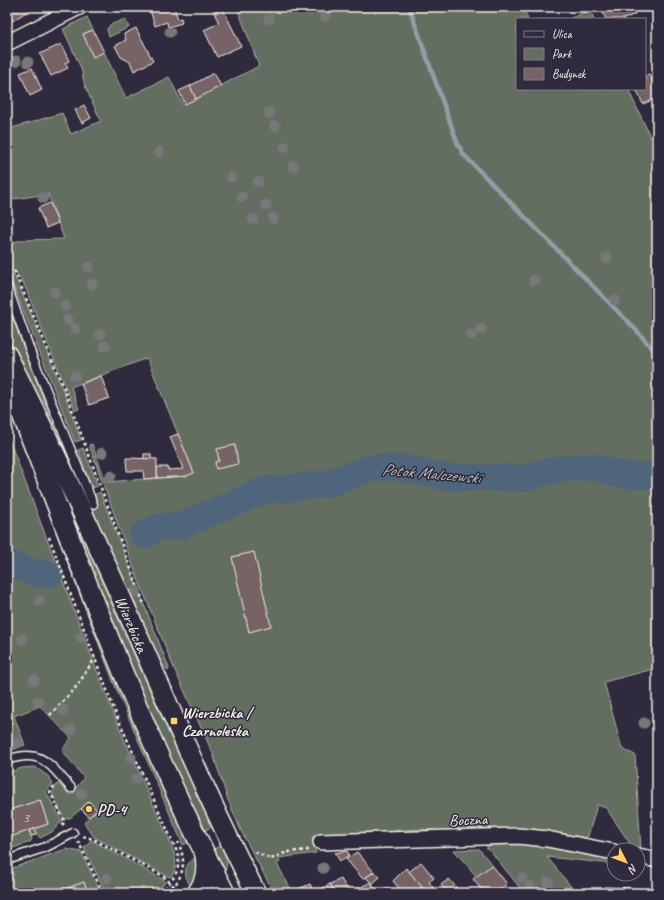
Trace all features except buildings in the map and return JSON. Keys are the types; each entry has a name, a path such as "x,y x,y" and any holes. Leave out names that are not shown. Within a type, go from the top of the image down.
{"street":[{"path":"7,43 79,7"},
{"name":"Wierzbicka","path":"7,355 119,593 174,721 256,893"},
{"name":"Wierzbicka","path":"7,376 131,693 204,850 227,892"},
{"name":"Boczna","path":"321,842 518,836 547,839 606,850"},
{"path":"199,893 211,889 227,892 231,862 229,839"},
{"path":"199,893 205,876 204,850"},
{"path":"646,858 657,860"}],"lane":[{"path":"7,286 32,356 93,504"},
{"path":"67,480 75,460"},
{"path":"7,760 22,755 35,756 43,759 71,788"},
{"path":"7,860 46,847 73,833"}],"path":[{"path":"7,275 15,272 64,388 146,608"},
{"path":"48,534 119,721 178,854 178,869 171,882 160,893"},
{"path":"50,715 77,686 95,657"},
{"path":"56,782 50,792 65,822 58,830"},
{"path":"73,833 93,839 171,882 181,893"},
{"path":"73,833 103,893"},
{"path":"251,850 271,858 287,852 312,850 321,842"},
{"path":"168,893 180,878"}],"green space":[{"path":"237,7 522,7 528,18 516,18 516,90 628,90 657,151 657,668 604,682 622,749 635,755 640,842 629,842 606,808 597,805 588,836 584,838 555,834 461,833 423,829 400,830 386,833 320,835 312,837 316,853 278,858 280,862 277,864 293,893 274,893 242,833 228,800 213,754 173,666 136,574 89,445 92,444 106,482 186,476 194,473 147,358 71,387 79,409 75,410 23,282 14,270 10,272 7,265 7,240 8,244 21,240 64,239 48,194 7,200 7,125 9,129 62,113 71,134 101,121 85,86 81,68 63,29 87,17 93,30 83,34 104,52 126,98 169,77 183,105 259,66"},
{"path":"590,10 594,18 571,18"},
{"path":"125,19 129,27 109,37 107,29 110,25"},
{"path":"14,274 65,395 81,440 75,442 12,282 10,276"},
{"path":"7,303 64,454 65,462 7,337"},
{"path":"7,389 189,842 183,845 113,681 7,405"},
{"path":"7,434 124,739 171,844 176,865 171,877 94,837 84,823 89,817 81,809 70,818 64,819 52,793 58,783 70,795 84,778 62,750 71,738 40,706 14,716 25,745 7,752"},
{"path":"83,448 98,486 92,488 78,450"},
{"path":"55,481 58,481 138,664 213,827 202,831 167,755 91,565"},
{"path":"100,492 169,668 168,671 158,659 89,507 97,504 94,495"},
{"path":"35,767 48,776 53,783 46,792 62,821 52,832 40,838 34,829 48,824 40,800 7,811 7,773 22,768"},
{"path":"29,830 32,839 30,842 10,849 7,846 7,838"},
{"path":"91,840 164,880 165,883 155,893 106,893 84,848"},
{"path":"508,840 606,856 606,863 547,857 576,893 524,893 489,849 487,849 487,841"},
{"path":"222,845 227,862 225,873 212,850"},
{"path":"66,849 81,852 101,893 88,893 84,882 54,893 7,893 7,870"},
{"path":"479,849 492,865 477,877 454,850"},
{"path":"646,850 657,851 657,857 646,853"},
{"path":"197,857 199,869 191,886 186,878 186,870 189,863"}],"waterway":[{"path":"409,7 457,142 463,154 638,332 657,354"},
{"name":"Potok Malczewski","path":"143,535 160,527 182,525 267,489 284,489 330,483 370,468 395,467 447,477 527,478 541,473 566,468 595,467 616,474 640,476 657,475"},
{"name":"Potok Malczewski","path":"7,563 38,574 50,574"}],"place":[{"name":"Wierzbicka / Czarnoleska","path":"174,721"},
{"name":"PD-4","path":"89,809"}]}
